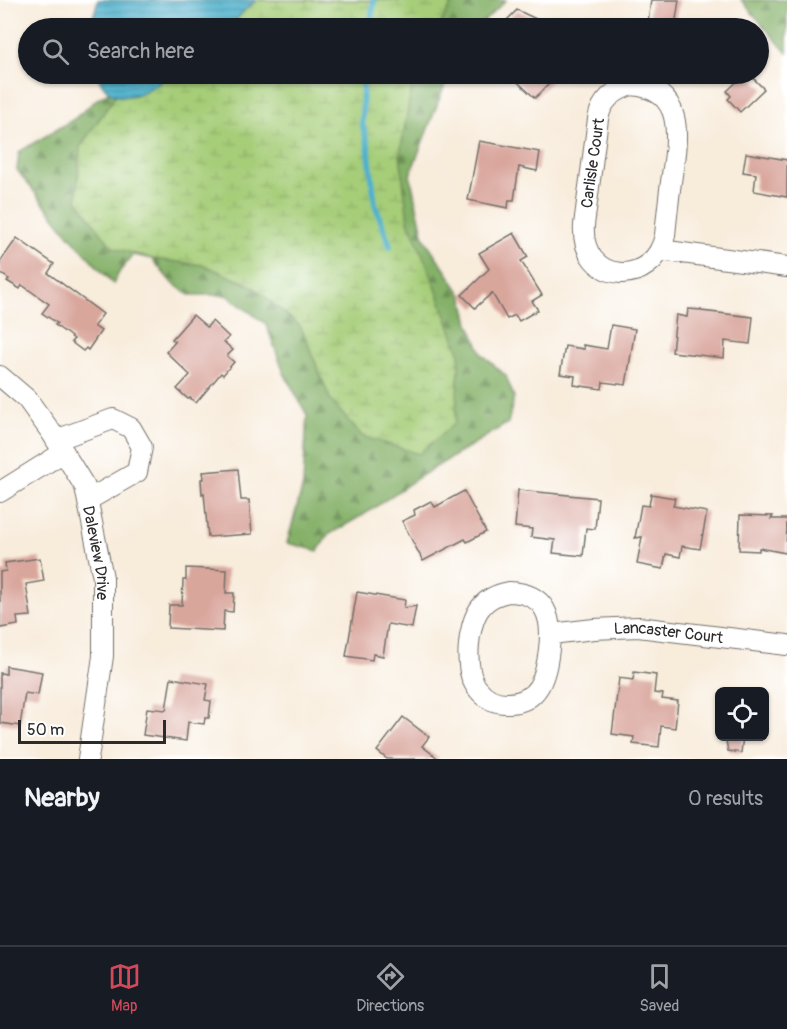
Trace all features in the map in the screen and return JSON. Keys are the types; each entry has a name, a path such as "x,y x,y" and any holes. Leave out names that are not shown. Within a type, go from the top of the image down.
{"street":[{"name":"Carlisle Court","path":"632,85 656,91 668,102 675,118 676,138 673,167 660,250 651,263 640,269 619,273 609,271 593,260 587,252 583,236 601,107 613,93 632,85"},
{"path":"660,250 787,267"},
{"name":"Daleview Drive","path":"0,375 27,399 85,487 88,500 104,578 103,656 88,759"},
{"path":"0,492 60,446 113,418 131,428 142,447 138,472 88,500"},
{"path":"509,592 530,596 546,611 551,624 551,634 546,672 543,680 530,695 519,701 505,703 489,699 473,682 468,666 471,631 478,612 490,598 509,592"},
{"name":"Lancaster Court","path":"551,634 638,627 787,645"}],"green space":[{"path":"248,0 506,0 487,18 224,18"},
{"path":"257,0 454,0 444,18 237,18"},
{"path":"787,0 787,53 769,32 769,18 757,18 742,1"},
{"path":"122,84 445,84 410,175 424,238 462,295 469,323 482,354 506,376 514,397 508,423 328,535 318,551 287,543 303,485 307,415 284,373 266,324 226,295 189,295 171,282 152,259 133,255 113,284 68,234 17,170 19,152 74,119 97,99"},
{"path":"157,84 412,84 400,154 408,221 430,272 460,355 455,423 419,454 362,436 331,401 301,327 252,286 204,265 152,259 112,247 77,200 80,147 116,95 132,95"}],"water":[{"path":"98,0 257,0 237,18 93,18"},
{"path":"102,84 158,84 132,96 114,95"}],"building":[{"path":"651,0 679,0 676,18 649,18"},
{"path":"517,10 534,18 509,18"},
{"path":"520,84 549,84 535,98"},
{"path":"734,84 759,84 764,89 740,112 728,99 731,96 727,91"},
{"path":"479,141 540,152 537,171 519,167 514,200 509,200 508,208 468,200"},
{"path":"746,153 787,160 787,197 754,191 756,174 743,172"},
{"path":"514,233 528,257 521,261 542,295 532,301 538,310 519,321 515,315 507,319 492,293 475,308 462,295 489,269 479,253"},
{"path":"17,238 54,264 48,273 103,314 94,326 101,331 88,350 86,348 83,351 71,342 74,339 42,313 49,304 22,285 20,289 7,281 9,279 0,273 0,262"},
{"path":"688,309 753,317 750,344 725,341 724,358 672,352 676,315 687,317"},
{"path":"193,315 207,327 212,321 229,337 224,342 233,350 227,356 234,362 223,375 221,373 196,403 177,389 190,375 166,352 175,342 172,339"},
{"path":"611,325 635,329 626,385 603,382 602,389 574,385 575,376 560,374 565,346 584,349 583,345 607,349"},
{"path":"238,469 241,500 249,500 252,534 208,537 204,493 202,494 203,472"},
{"path":"518,490 598,498 595,529 586,528 583,556 553,553 555,540 531,537 532,529 515,527"},
{"path":"464,491 486,532 467,542 465,539 423,561 402,521 415,515 414,510 431,501 435,507"},
{"path":"651,494 675,498 673,506 707,512 700,549 682,546 680,557 666,554 663,569 637,564 642,537 635,538 641,505 649,506"},
{"path":"740,515 773,516 771,519 787,519 786,553 759,548 759,551 739,550"},
{"path":"40,558 44,581 26,584 31,616 17,617 18,625 0,628 0,572 6,571 5,563"},
{"path":"186,568 227,570 226,593 234,593 233,612 224,611 223,631 168,628 169,605 182,605"},
{"path":"357,592 405,600 404,608 416,606 412,628 388,624 383,656 373,654 372,660 346,656"},
{"path":"6,666 42,672 38,695 25,693 20,726 0,723 0,673 6,674"},
{"path":"634,672 656,675 654,693 663,694 662,699 678,701 675,728 661,726 659,747 633,744 634,737 612,734 619,678 633,680"},
{"path":"171,678 208,684 205,700 211,701 209,718 205,718 204,724 188,722 186,741 143,735 147,708 166,710"},
{"path":"403,717 429,737 422,746 439,759 387,759 377,751"},
{"path":"726,741 742,741 741,753 728,751"}],"waterway":[{"path":"371,18 374,0"},
{"path":"363,84 362,123 368,145 375,204 390,246"}]}
